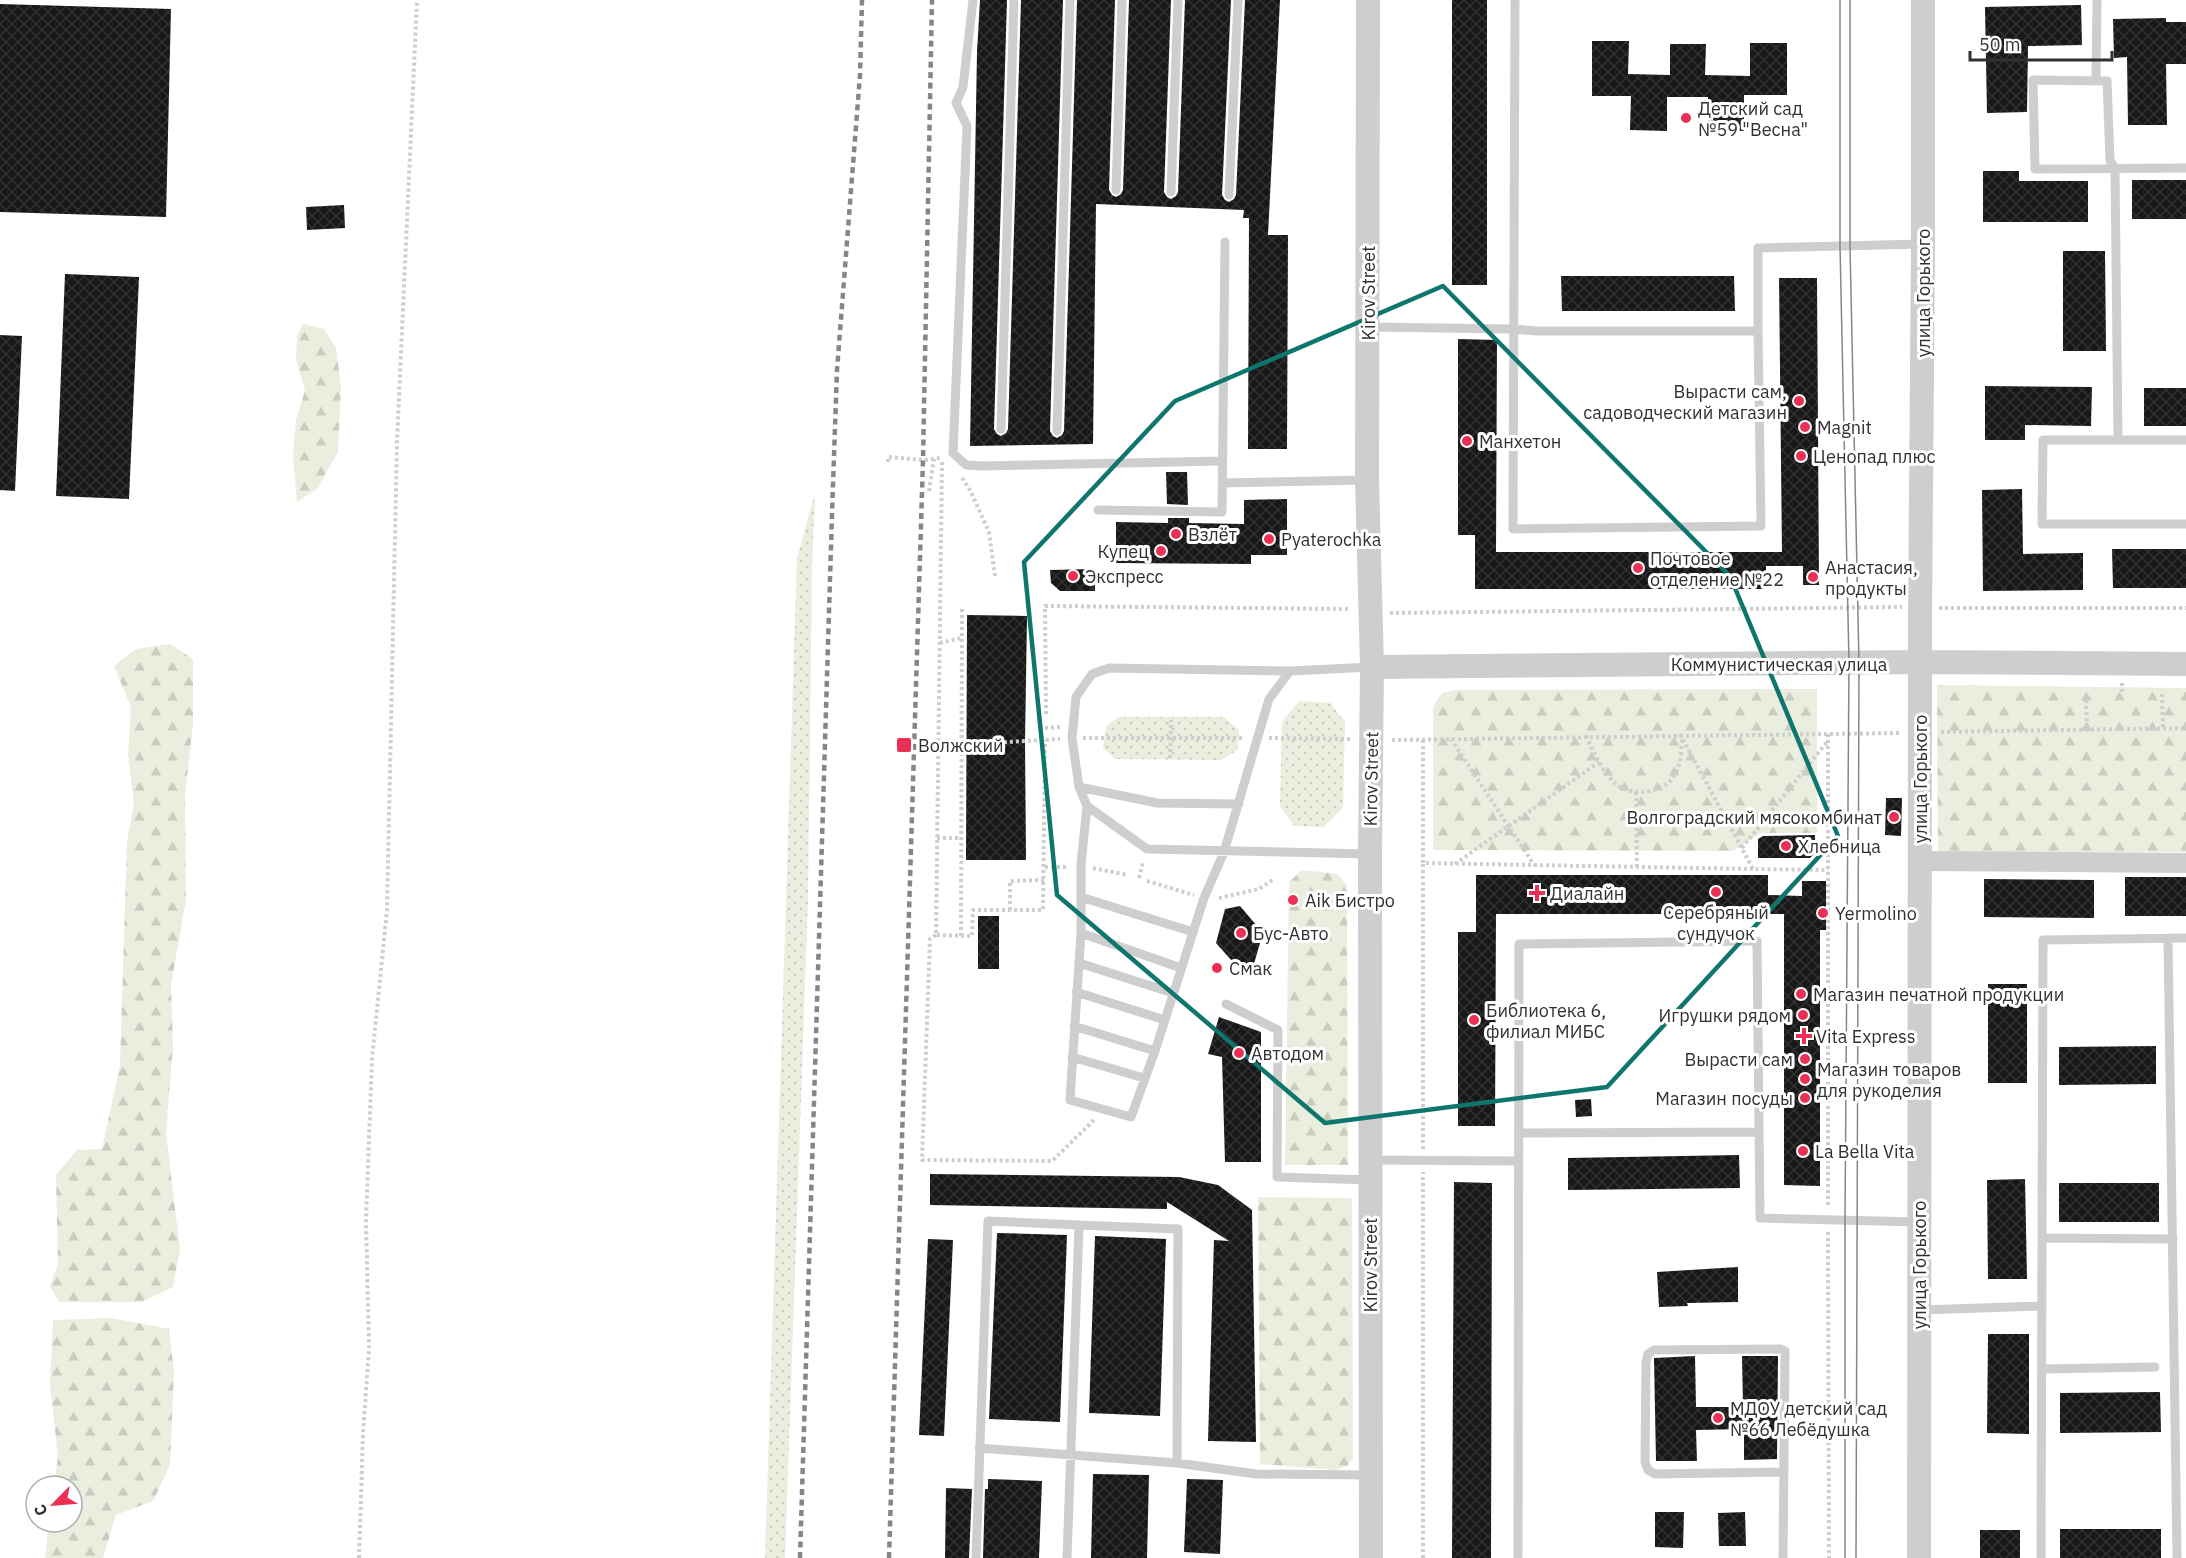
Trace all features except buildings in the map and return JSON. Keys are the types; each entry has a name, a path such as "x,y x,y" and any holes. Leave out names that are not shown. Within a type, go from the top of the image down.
{"street":[{"name":"Kirov Street","path":"1368,0 1367,480 1372,667 1371,1558"},
{"name":"улица Горького","path":"1919,1558 1919,732 1923,0"},
{"name":"Коммунистическая улица","path":"1372,667 1920,662 2186,664"},
{"path":"1919,861 2186,863"}],"lane":[{"path":"973,0 963,87 956,103 967,126 948,455 966,465 983,466 1222,461"},
{"path":"1001,429 1014,0"},
{"path":"1057,431 1070,0"},
{"path":"1116,190 1122,0"},
{"path":"1171,192 1178,0"},
{"path":"1229,195 1238,0"},
{"path":"1515,0 1513,529 1761,526 1758,248 1923,244"},
{"path":"2096,80 2097,0"},
{"path":"2118,440 2115,169 2110,160 2107,81 2033,80 2035,170 2115,169 2186,168"},
{"path":"1098,510 1222,512 1225,242"},
{"path":"1369,327 1758,331"},
{"path":"2186,440 2043,440 2042,524 2186,524"},
{"path":"1222,483 1367,480"},
{"path":"1290,671 1269,699 1224,852 1204,898 1155,1051 1131,1117 1070,1101 1087,806 1079,787 1072,738 1076,697 1092,674 1109,668 1290,671 1372,667"},
{"path":"1079,787 1157,803 1239,804"},
{"path":"1087,806 1147,849 1370,854"},
{"path":"1081,897 1193,932"},
{"path":"1081,933 1180,969"},
{"path":"2168,938 2178,1558"},
{"path":"2041,1558 2043,940 2186,938"},
{"path":"1518,1558 1519,944 1757,941 1760,1218 1919,1222"},
{"path":"1079,963 1173,993"},
{"path":"1076,992 1165,1020"},
{"path":"1226,1004 1278,1030 1277,1177 1370,1170 1423,1160 1517,1161"},
{"path":"1074,1026 1155,1051"},
{"path":"1072,1057 1144,1078"},
{"path":"1519,1133 1758,1132"},
{"path":"976,1558 988,1221 1178,1229 1177,1463"},
{"path":"1067,1558 1079,1225"},
{"path":"2042,1238 2173,1239"},
{"path":"1919,1310 2042,1306"},
{"path":"1783,1472 1655,1474 1648,1470 1646,1462 1646,1362 1648,1354 1654,1350 1780,1349 1785,1352 1783,1558"},
{"path":"2042,1369 2155,1367"},
{"path":"979,1448 1177,1463 1256,1474 1371,1475"}],"path":[{"path":"359,1558 363,1434 369,1349 366,1220 371,1071 387,910 397,441 417,0"},
{"path":"888,462 888,457 934,459 948,455"},
{"path":"948,455 970,490 989,532 995,576"},
{"path":"936,935 940,643 948,455"},
{"path":"929,491 934,459"},
{"path":"1046,714 1045,606 1344,608 1405,614 1920,608 2186,608"},
{"path":"961,936 962,608"},
{"path":"940,643 961,638"},
{"path":"2086,694 2087,729"},
{"path":"2162,694 2163,728"},
{"path":"1170,758 1171,720"},
{"path":"938,746 1072,738 1423,740 1680,734 2186,728"},
{"path":"1680,734 1753,869"},
{"path":"1828,734 1830,1558"},
{"path":"1586,736 1607,775 1621,787 1636,792 1655,790 1674,778 1680,761 1683,739"},
{"path":"1452,739 1534,866"},
{"path":"1045,740 1043,910 973,910 972,936 936,935 930,939 922,1160 1052,1161 1104,1110"},
{"path":"1423,740 1423,1558"},
{"path":"1742,848 1828,741"},
{"path":"1455,864 1599,762"},
{"path":"1636,792 1637,867"},
{"path":"937,838 961,838"},
{"path":"1423,863 1828,870"},
{"path":"1010,910 1010,881 1044,880"}],"highlighted area":[{"path":"1443,286 1730,576 1838,836 1607,1087 1325,1123 1057,895 1024,562 1175,401"}],"green space":[{"path":"303,324 324,329 336,348 341,386 338,451 318,488 297,502 293,456 296,419 305,391 296,359 297,337"},
{"path":"815,494 808,898 785,1558 765,1558 797,558"},
{"path":"170,644 193,659 193,725 185,795 186,900 171,985 173,1046 166,1133 180,1250 173,1287 142,1302 59,1302 50,1286 58,1264 56,1175 77,1150 102,1149 120,1065 127,841 134,803 128,755 131,707 114,666 136,649"},
{"path":"1937,685 2186,688 2186,852 1938,853"},
{"path":"1817,689 1817,833 1761,833 1733,851 1433,850 1433,707 1442,693 1455,690"},
{"path":"1299,701 1330,703 1345,722 1343,807 1324,827 1294,826 1280,806 1282,722"},
{"path":"1119,717 1224,717 1239,730 1238,750 1221,760 1115,759 1103,748 1106,726"},
{"path":"1302,870 1337,874 1347,885 1348,1165 1285,1165 1289,882"},
{"path":"1258,1197 1352,1198 1353,1458 1347,1466 1335,1470 1260,1464"},
{"path":"111,1318 169,1329 174,1372 170,1465 153,1501 116,1515 103,1558 45,1558 48,1534 84,1534 84,1474 56,1474 58,1456 50,1385 53,1320"}],"tram line":[{"path":"1840,0 1840,246 1849,663 1845,1558"},
{"path":"1850,0 1850,246 1859,663 1856,1558"}],"railway":[{"path":"800,1558 837,370 860,75 862,0"},
{"path":"889,1558 923,460 932,0"}],"place":[{"name":"Детский сад №59 \"Весна\"","path":"1686,118"},
{"name":"Вырасти сам, садоводческий магазин","path":"1799,401"},
{"name":"Magnit","path":"1805,427"},
{"name":"Манхетон","path":"1467,441"},
{"name":"Ценопад плюс","path":"1801,456"},
{"name":"Взлёт","path":"1176,534"},
{"name":"Pyaterochka","path":"1269,539"},
{"name":"Купец","path":"1161,551"},
{"name":"Почтовое отделение №22","path":"1638,568"},
{"name":"Экспресс","path":"1073,576"},
{"name":"Анастасия, продукты","path":"1813,577"},
{"name":"Волжский","path":"904,745"},
{"name":"Волгоградский мясокомбинат","path":"1894,817"},
{"name":"Хлебница","path":"1786,846"},
{"name":"Серебряный сундучок","path":"1716,892"},
{"name":"Диалайн","path":"1537,893"},
{"name":"Aik Бистро","path":"1293,900"},
{"name":"Yermolino","path":"1823,913"},
{"name":"Бус-Авто","path":"1241,933"},
{"name":"Смак","path":"1217,968"},
{"name":"Магазин печатной продукции","path":"1801,994"},
{"name":"Игрушки рядом","path":"1803,1015"},
{"name":"Библиотека 6, филиал МИБС","path":"1474,1020"},
{"name":"Vita Express","path":"1804,1036"},
{"name":"Автодом","path":"1239,1053"},
{"name":"Вырасти сам","path":"1805,1059"},
{"name":"Магазин товаров для рукоделия","path":"1805,1079"},
{"name":"Магазин посуды","path":"1805,1098"},
{"name":"La Bella Vita","path":"1803,1151"},
{"name":"МДОУ детский сад №66 Лебёдушка","path":"1718,1418"}]}
